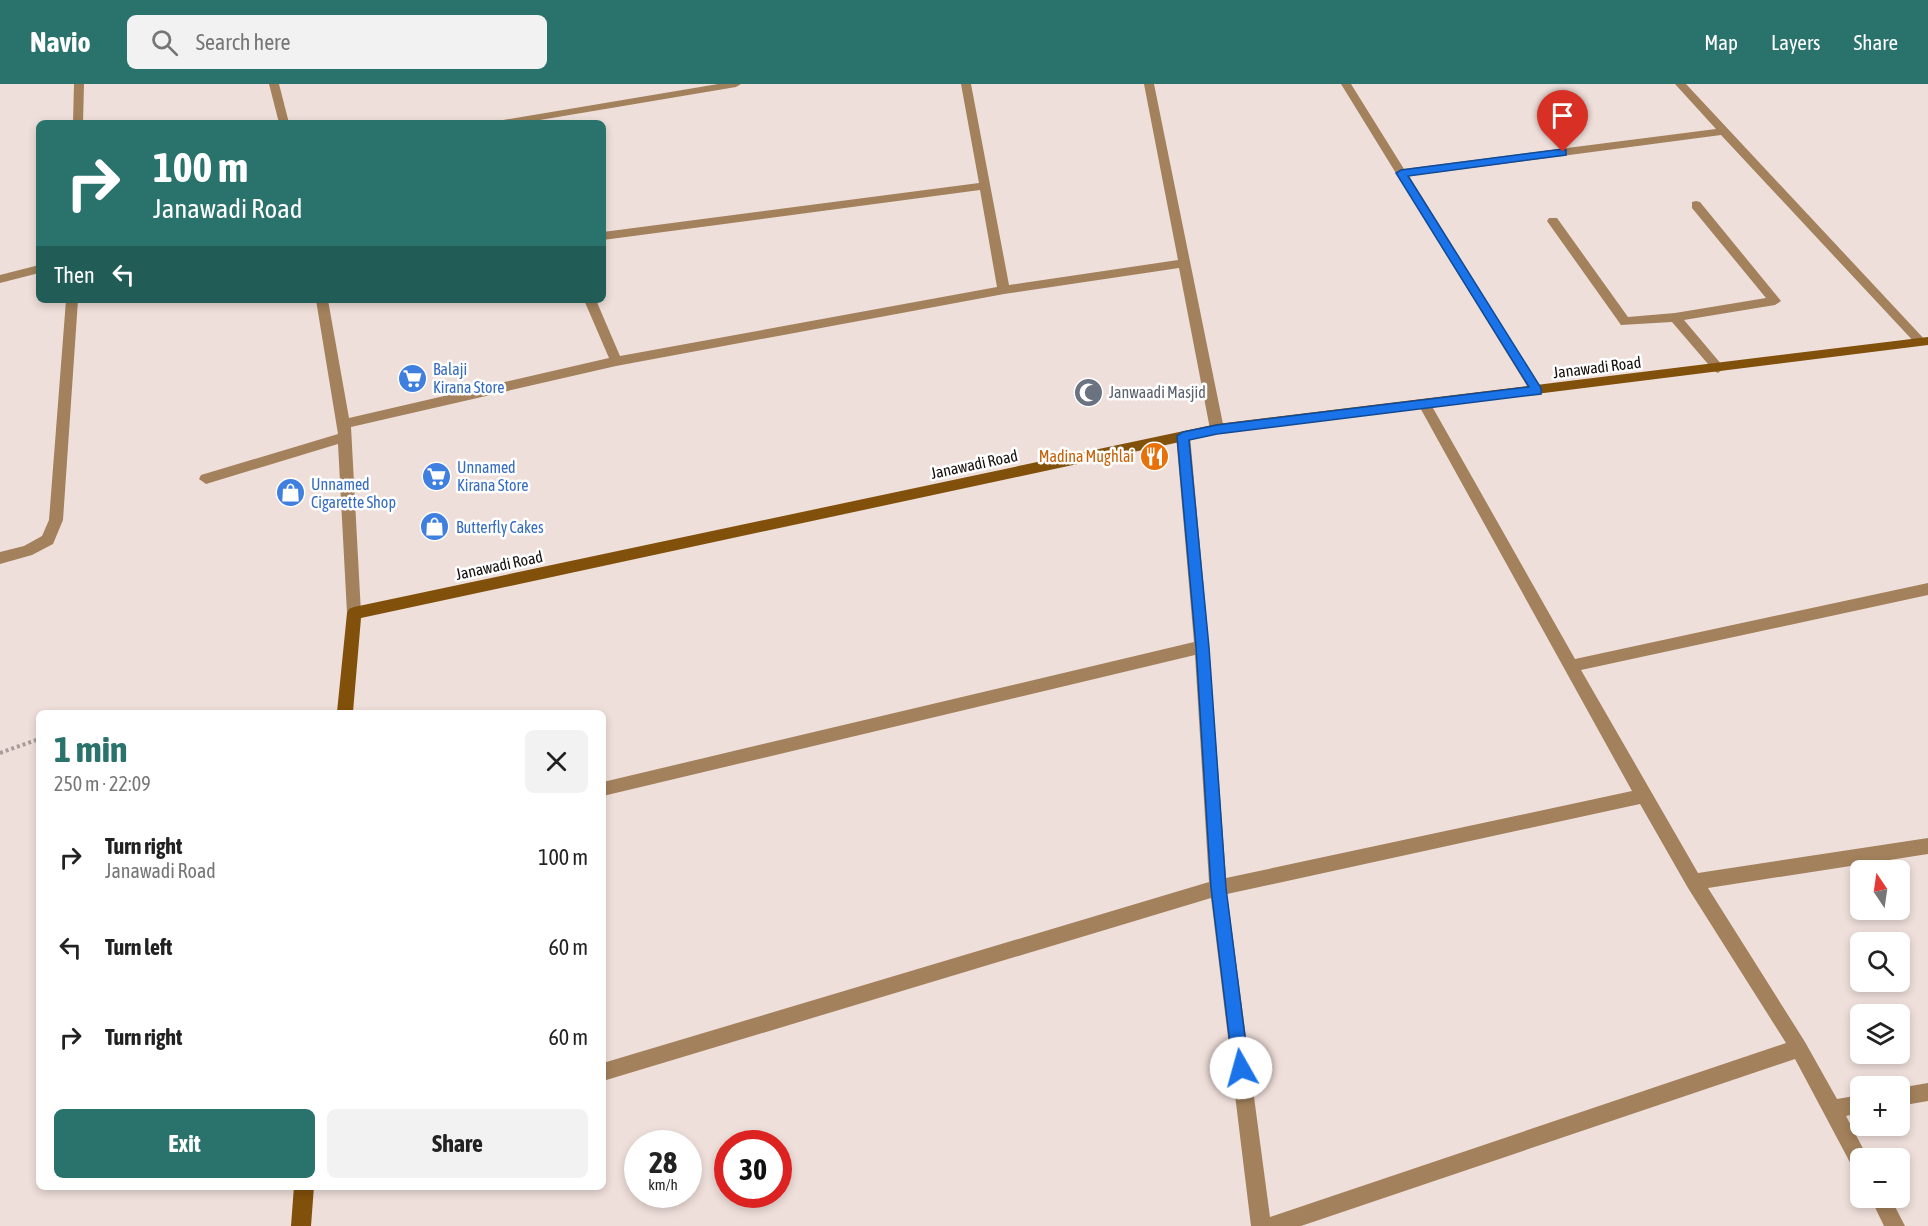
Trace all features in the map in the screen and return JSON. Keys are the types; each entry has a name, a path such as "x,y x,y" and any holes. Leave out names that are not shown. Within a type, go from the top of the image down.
{"street":[{"path":"78,120 79,84"},
{"path":"274,84 283,120"},
{"path":"523,120 736,84"},
{"path":"966,84 1004,290"},
{"path":"1149,84 1217,429"},
{"path":"1346,84 1537,391"},
{"path":"1680,84 1924,342"},
{"path":"1401,173 1724,131"},
{"path":"606,236 985,186"},
{"path":"1552,220 1624,322 1675,317 1775,301 1696,205"},
{"path":"207,479 344,430 616,361 1004,290 1183,263"},
{"path":"0,279 36,270"},
{"path":"0,558 27,550 48,540 57,520 72,303"},
{"path":"323,303 344,430 354,613 345,710"},
{"path":"591,303 616,361"},
{"path":"1675,317 1718,368"},
{"name":"Janawadi Road","path":"354,613 1217,429 1924,342"},
{"path":"1424,404 1644,796 1694,882 1799,1048 1853,1148"},
{"path":"1183,436 1202,647 1218,888 1261,1226"},
{"path":"1571,666 1928,589"},
{"path":"606,788 1202,647"},
{"path":"606,1071 1218,888 1644,796"},
{"path":"1694,882 1928,846"},
{"path":"1272,1226 1799,1048"},
{"path":"1910,1095 1928,1092"},
{"path":"1832,1109 1850,1106"},
{"path":"301,1226 304,1190"},
{"path":"1886,1208 1895,1226"}],"path":[{"path":"0,753 36,739"}],"place":[{"name":"Balaji Kirana Store","path":"412,378"},
{"name":"Janwaadi Masjid","path":"1088,392"},
{"name":"Madina Mughlai","path":"1155,456"},
{"name":"Unnamed Kirana Store","path":"436,476"},
{"name":"Unnamed Cigarette Shop","path":"290,493"},
{"name":"Butterfly Cakes","path":"435,527"}],"route":[{"path":"1241,1068 1218,888 1202,647 1183,436 1217,429 1537,391 1401,173 1563,152"}]}
